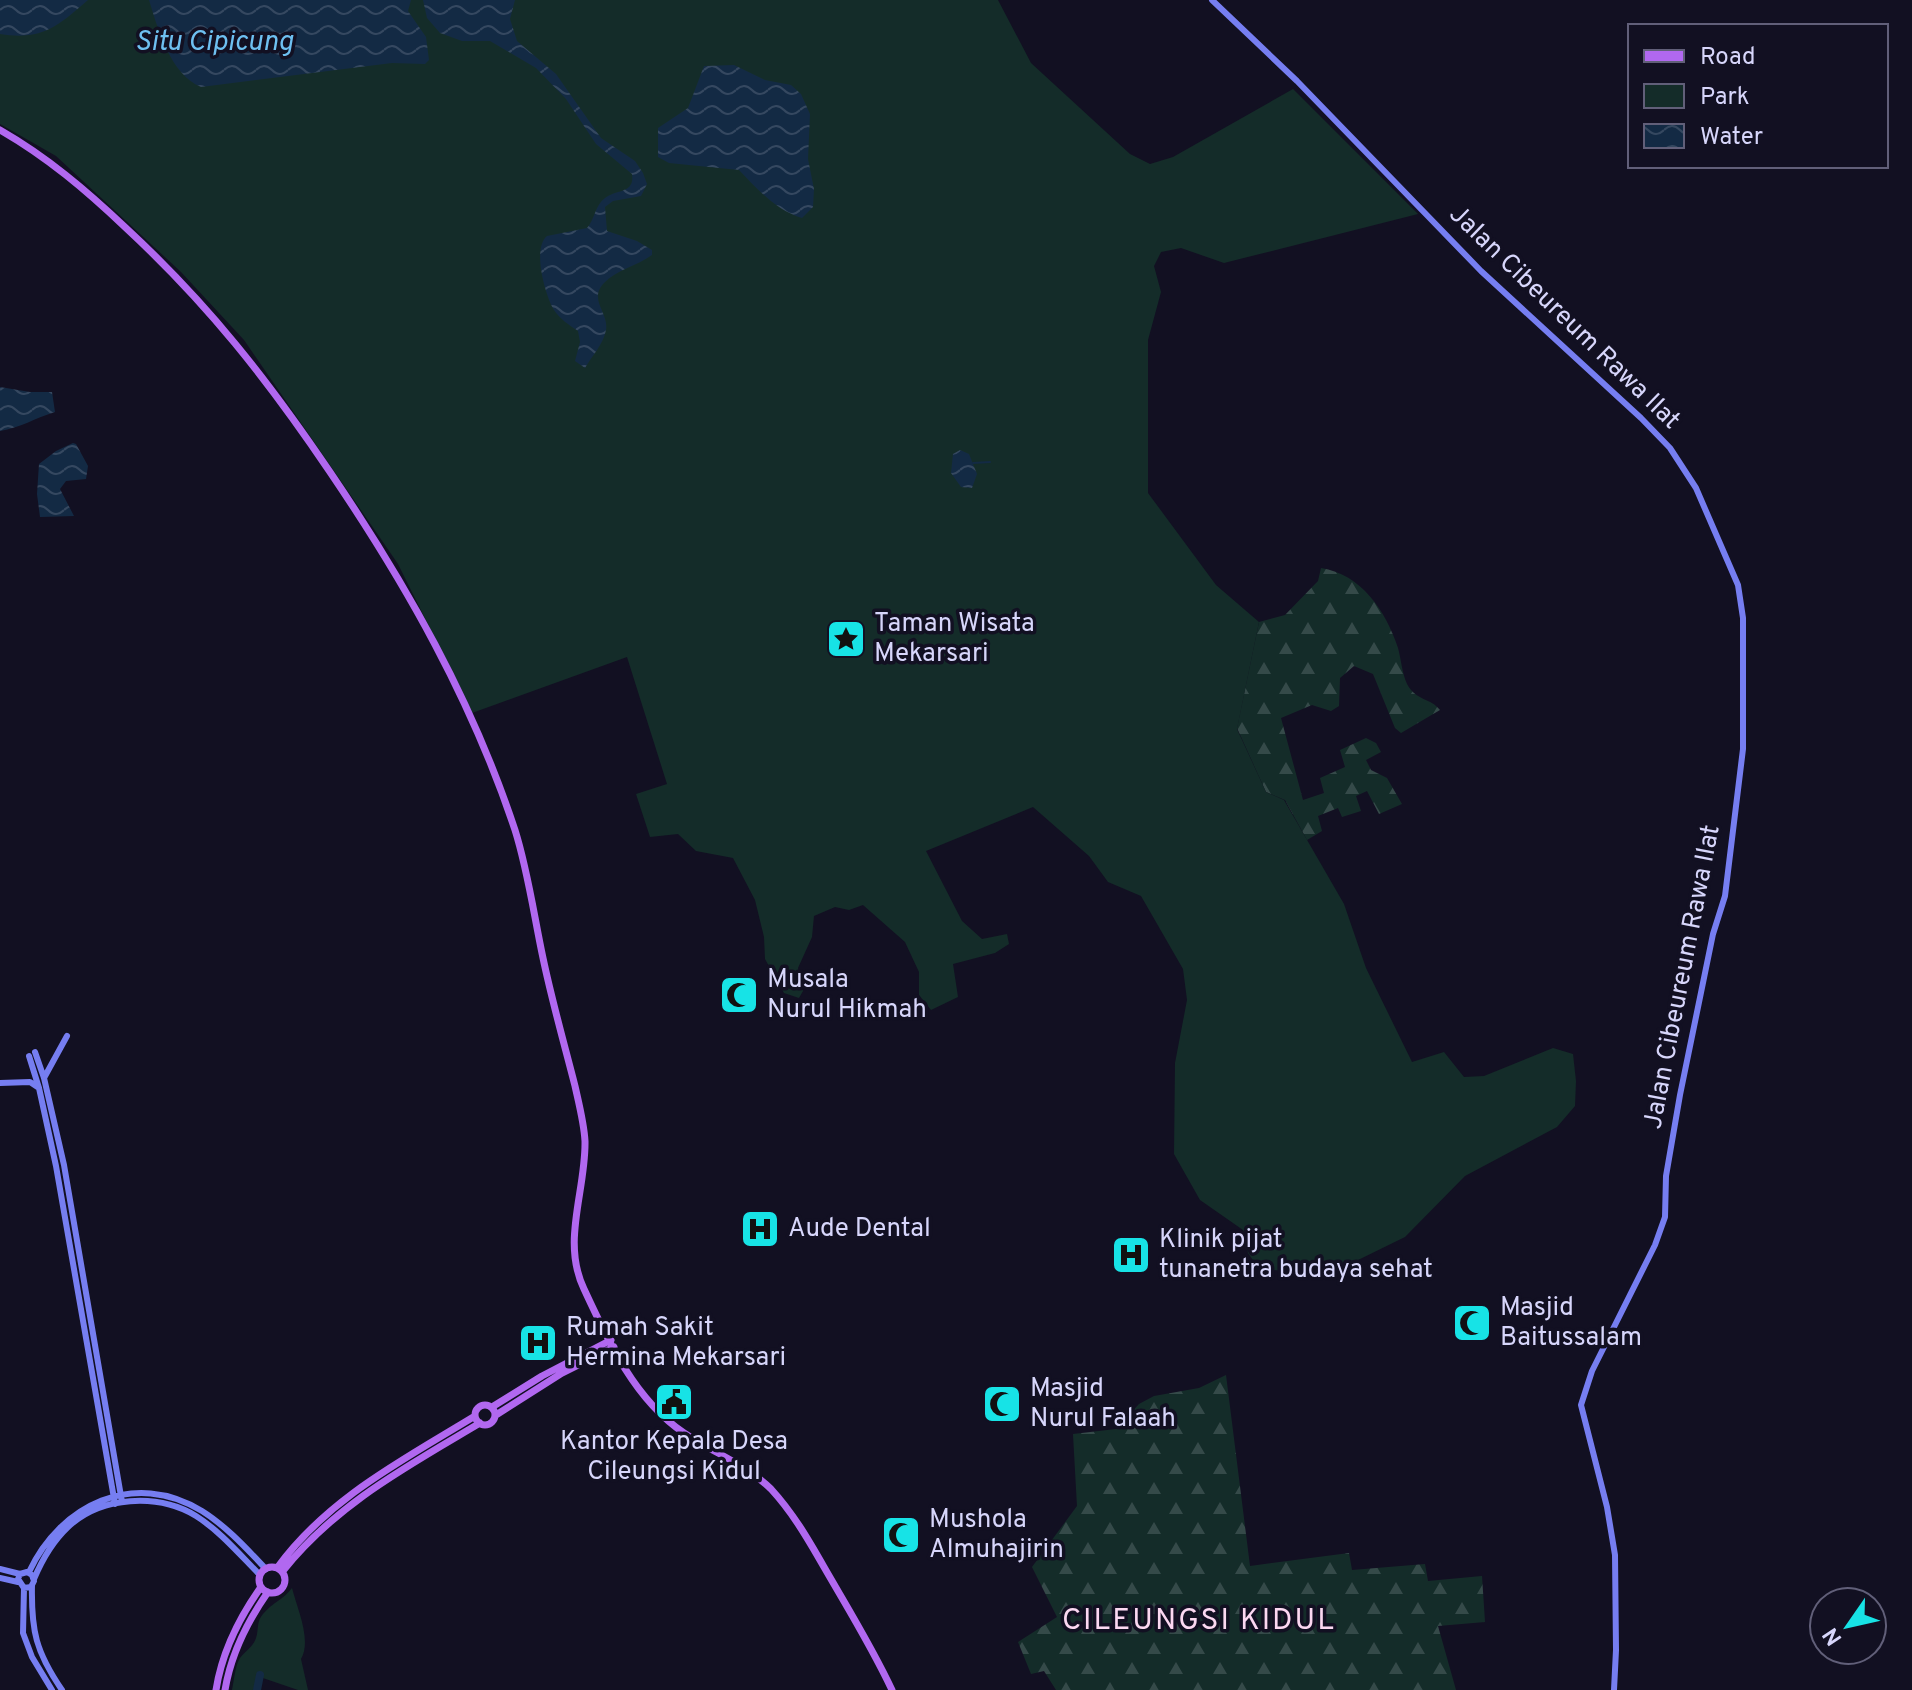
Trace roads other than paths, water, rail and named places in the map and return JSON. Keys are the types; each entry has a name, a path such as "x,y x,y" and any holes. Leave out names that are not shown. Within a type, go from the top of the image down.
{"main road":[{"path":"0,130 78,183 176,275 247,355 382,550 440,650 502,794 519,844 583,1127 584,1157 573,1244 574,1264 581,1285 633,1383 663,1418 759,1478 783,1503 839,1592 892,1690"},
{"path":"225,1690 232,1659 264,1590 263,1572 280,1570 332,1518 376,1485 478,1420 490,1423 494,1411 542,1376 612,1344"},
{"path":"478,1420 480,1406 486,1404 494,1411"},
{"path":"264,1590 275,1593 282,1589 285,1581 280,1570"},
{"path":"216,1690 234,1631 264,1590"}],"street":[{"name":"Jalan Cibeureum Rawa Ilat","path":"1212,0 1300,85 1481,271 1670,448 1701,498 1738,585 1742,603 1744,711 1735,817 1725,896 1713,934 1669,1157 1665,1217 1655,1245 1592,1371 1581,1405 1607,1507 1615,1555 1614,1690"},
{"path":"44,1078 67,1036"},
{"path":"32,1054 44,1078 67,1179 117,1499 59,1181 32,1054"},
{"path":"0,1083 30,1082 39,1088"},
{"path":"62,1690 36,1643 31,1615 32,1579 40,1550 53,1533 87,1506 117,1499 162,1503 196,1517 263,1572"},
{"path":"0,1569 32,1579"},
{"path":"20,1574 23,1633 32,1657 52,1690"},
{"path":"0,1578 21,1585 32,1579"}],"water":[{"name":"Situ Cipicung","path":"0,0 88,0 48,29 15,36 0,34"},
{"name":"Situ Cipicung","path":"149,0 411,0 408,11 426,37 429,60 425,64 392,63 201,87 190,81 173,61"},
{"path":"423,0 515,0 510,19 517,41 556,74 601,138 635,161 643,173 647,184 641,196 613,201 605,207 607,231 637,241 652,250 652,255 614,275 600,289 598,301 605,317 606,330 585,368 575,361 580,342 578,331 556,313 550,303 540,251 547,236 587,228 602,201 631,185 632,174 596,144 566,99 536,68 490,41 462,41 440,33 427,18"},
{"path":"734,65 765,80 791,85 801,94 810,114 808,159 814,189 813,207 802,218 776,205 739,170 669,163 658,157 658,128 688,108 704,66"},
{"path":"0,387 52,392 55,412 0,431"},
{"path":"73,443 88,466 86,479 66,481 60,489 74,516 40,517 37,494 39,464"},
{"path":"960,450 969,454 977,474 972,488 961,487 951,473 953,454"}],"waterway":[{"path":"973,463 990,462"},
{"path":"257,1690 260,1675"}],"place":[{"name":"Taman Wisata Mekarsari","path":"846,639"},
{"name":"Musala Nurul Hikmah","path":"739,995"},
{"name":"Aude Dental","path":"760,1229"},
{"name":"Klinik pijat tunanetra budaya sehat","path":"1131,1255"},
{"name":"Masjid Baitussalam","path":"1472,1323"},
{"name":"Rumah Sakit Hermina Mekarsari","path":"538,1343"},
{"name":"Kantor Kepala Desa Cileungsi Kidul","path":"674,1402"},
{"name":"Masjid Nurul Falaah","path":"1002,1404"},
{"name":"Mushola Almuhajirin","path":"901,1535"}],"district":[{"name":"CILEUNGSI KIDUL","path":"1199,1621"}]}
